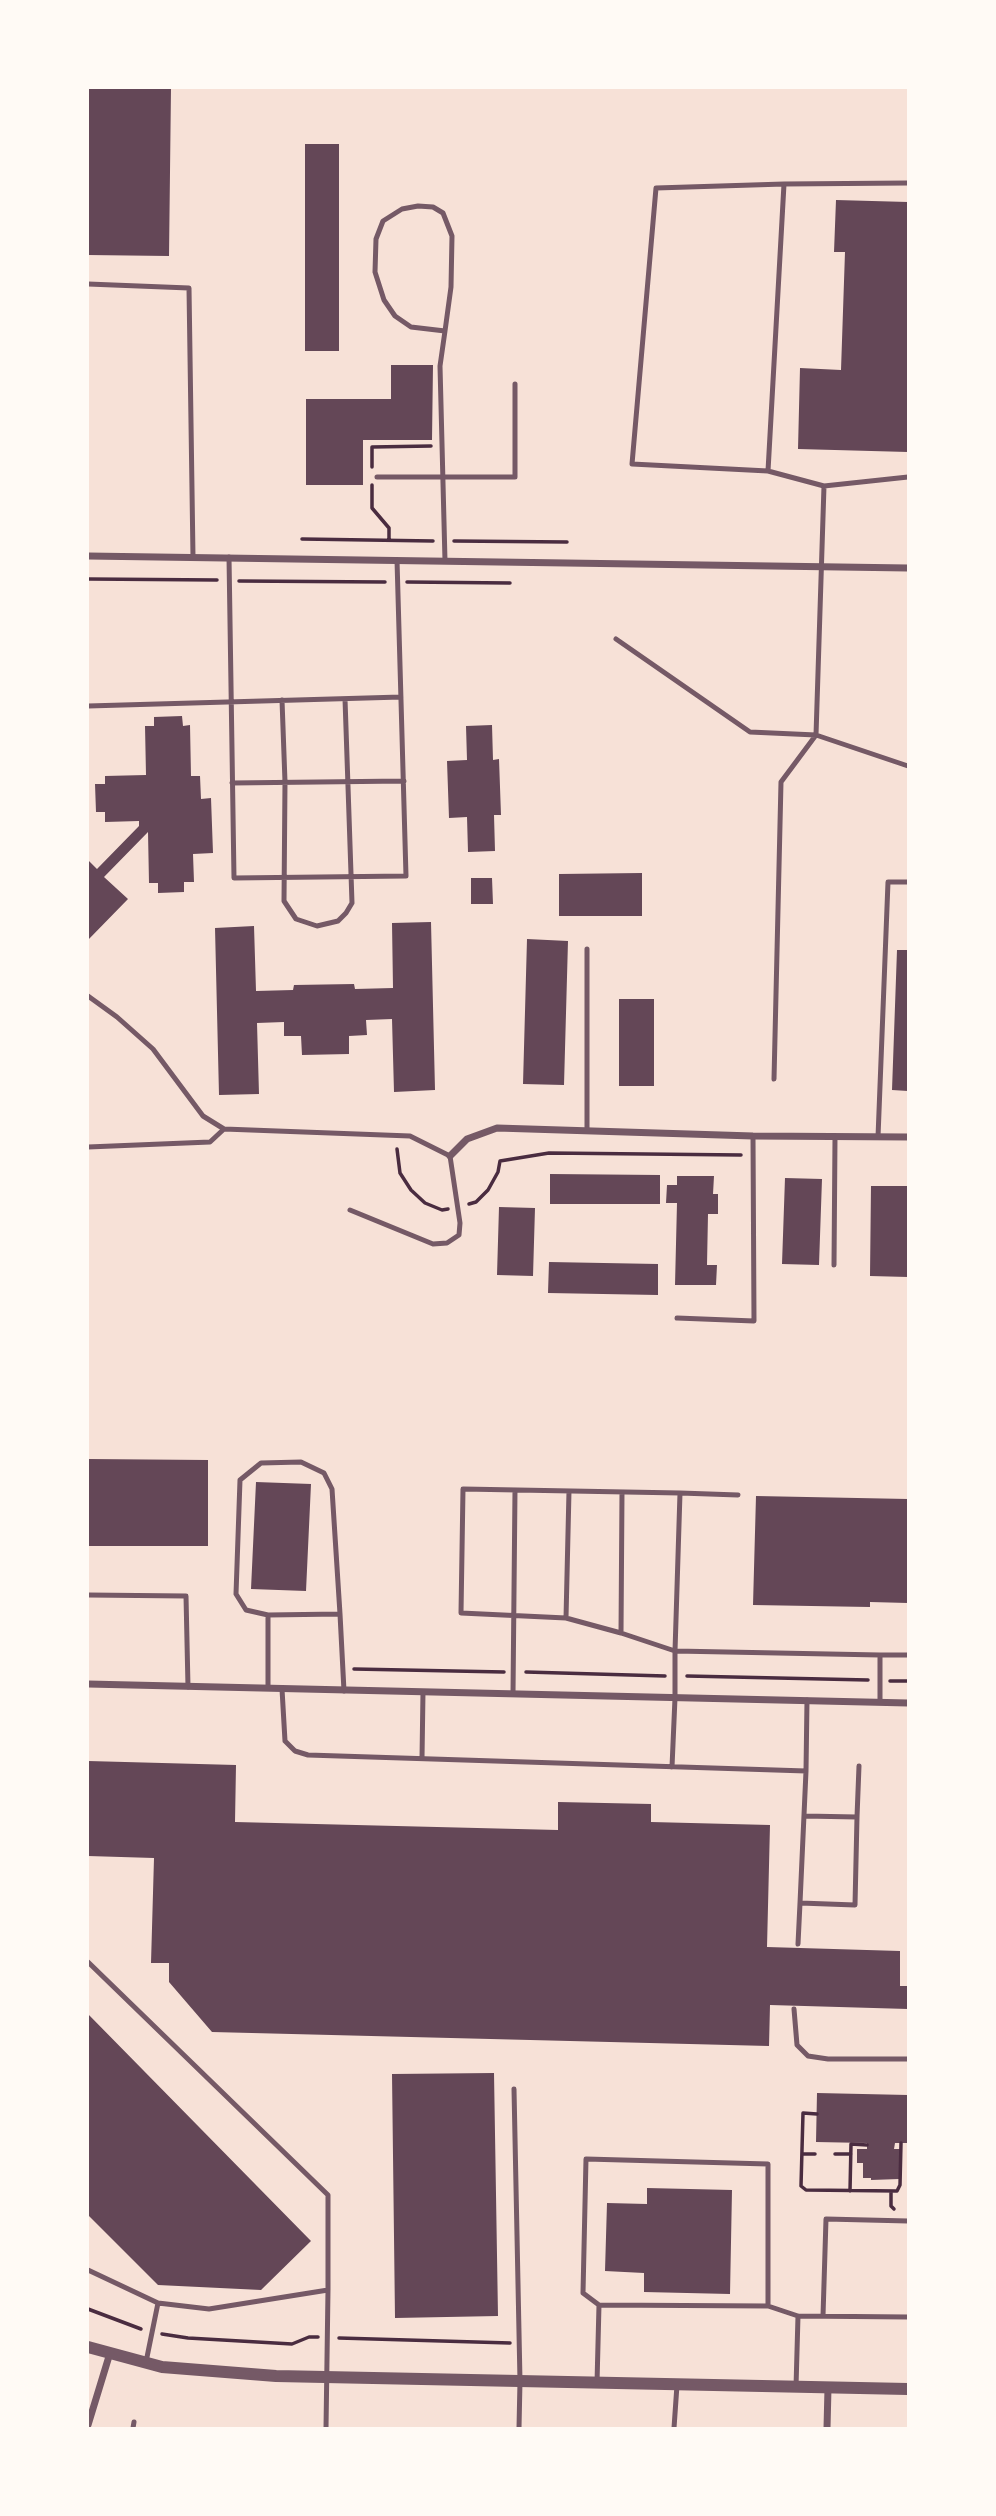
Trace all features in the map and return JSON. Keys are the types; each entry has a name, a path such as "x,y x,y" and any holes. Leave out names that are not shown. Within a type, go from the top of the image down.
{"street":[{"path":"88,556 908,568"},
{"path":"450,1156 467,1139 497,1128 835,1138 908,1137"},
{"path":"88,1684 908,1703"},
{"path":"88,2347 145,2363 202,2372 908,2389"},
{"path":"88,2425 110,2353"},
{"path":"827,2428 828,2388"}],"lane":[{"path":"908,183 656,188 632,464 768,471 824,486 908,477"},
{"path":"768,471 784,184"},
{"path":"444,561 440,366 445,331 451,287 452,236 443,213 433,207 418,205 402,209 383,221 376,239 375,272 384,300 395,316 411,327 445,331"},
{"path":"88,284 189,288 193,557"},
{"path":"377,477 515,477 515,384"},
{"path":"774,1079 781,782 816,735 824,486"},
{"path":"229,557 234,878 406,876 397,560"},
{"path":"616,639 750,732 816,735 908,766"},
{"path":"88,706 401,697"},
{"path":"282,700 285,782 283,890 289,911 296,919 317,926 338,921 352,903 345,699"},
{"path":"232,783 404,781"},
{"path":"878,1137 888,881 908,882"},
{"path":"587,949 587,1131"},
{"path":"88,996 153,1049 203,1116 224,1129 410,1136 450,1156 458,1207 459,1235 447,1243 433,1244 350,1210"},
{"path":"88,1147 210,1142 224,1129"},
{"path":"677,1318 754,1321 753,1136"},
{"path":"834,1265 835,1138"},
{"path":"340,1614 268,1615 246,1610 236,1594 240,1480 261,1463 301,1462 324,1472 332,1489 340,1614 344,1691"},
{"path":"738,1495 463,1489 461,1613 566,1618 675,1651 908,1655"},
{"path":"513,1694 515,1490"},
{"path":"566,1618 569,1491"},
{"path":"621,1633 622,1492"},
{"path":"672,1767 680,1493"},
{"path":"88,1595 186,1596 188,1687"},
{"path":"268,1615 268,1688"},
{"path":"880,1655 880,1702"},
{"path":"282,1689 285,1741 295,1751 308,1755 806,1771"},
{"path":"422,1758 423,1692"},
{"path":"798,1944 807,1700"},
{"path":"800,1903 855,1905 859,1766"},
{"path":"804,1816 857,1817"},
{"path":"88,1962 328,2195 326,2428"},
{"path":"794,2009 797,2045 808,2056 828,2059 908,2059"},
{"path":"514,2089 520,2343 519,2428"},
{"path":"768,2306 768,2164 586,2159 583,2293 599,2305 768,2306 798,2316 908,2317"},
{"path":"823,2316 826,2219 908,2221"},
{"path":"88,2270 158,2303 209,2309 328,2290"},
{"path":"145,2363 158,2303"},
{"path":"597,2383 599,2305"},
{"path":"796,2387 798,2316"},
{"path":"674,2428 677,2385"}],"path":[{"path":"88,579 510,583"},
{"path":"397,1149 400,1173 411,1190 425,1203 442,1210 476,1202 488,1190 498,1172 500,1161 549,1153 753,1156"},
{"path":"343,1668 908,1681"},
{"path":"817,2114 803,2113 801,2186 806,2190 891,2192 900,2188 901,2143"},
{"path":"850,2191 851,2144 867,2145"},
{"path":"802,2154 814,2154"},
{"path":"835,2154 851,2154"},
{"path":"891,2192 891,2206 895,2209"},
{"path":"88,2309 152,2332 188,2338 292,2344 309,2337 520,2343"}],"building":[{"path":"88,88 171,88 169,256 88,255"},
{"path":"305,144 339,144 339,351 305,351"},
{"path":"836,200 908,202 908,452 798,449 800,368 841,370 845,252 834,252"},
{"path":"391,365 433,365 432,440 363,440 363,485 306,485 306,399 391,399"},
{"path":"182,716 183,726 190,725 191,776 200,776 201,799 211,798 213,853 193,854 194,882 184,882 184,892 158,893 158,883 149,883 148,832 104,877 128,899 88,940 88,860 97,869 139,826 139,821 105,822 105,812 96,812 95,784 105,784 105,776 146,775 145,726 154,726 154,717"},
{"path":"492,725 493,760 499,759 501,815 494,815 495,851 468,852 467,817 449,818 447,761 467,760 466,726"},
{"path":"642,873 642,916 559,916 559,874"},
{"path":"471,878 492,878 493,904 471,904"},
{"path":"431,922 435,1090 394,1092 392,1019 366,1020 367,1035 349,1036 349,1054 302,1055 301,1036 284,1036 284,1022 257,1023 259,1094 219,1095 215,928 254,926 256,991 293,990 294,985 354,984 355,989 393,988 392,923"},
{"path":"527,939 568,941 564,1085 523,1084"},
{"path":"897,950 908,950 908,1091 892,1090"},
{"path":"619,999 654,999 654,1086 619,1086"},
{"path":"550,1174 660,1175 660,1204 550,1204"},
{"path":"677,1176 714,1176 713,1194 718,1194 718,1214 708,1214 707,1265 717,1265 716,1285 675,1285 677,1203 666,1203 667,1185 677,1185"},
{"path":"785,1178 822,1179 819,1265 782,1264"},
{"path":"871,1186 908,1186 908,1277 870,1276"},
{"path":"499,1207 535,1208 533,1276 497,1275"},
{"path":"549,1262 658,1264 658,1295 548,1293"},
{"path":"88,1459 208,1460 208,1546 88,1546"},
{"path":"256,1482 311,1484 306,1591 251,1589"},
{"path":"756,1496 908,1499 908,1603 870,1602 870,1607 753,1605"},
{"path":"88,1761 236,1765 235,1822 558,1830 558,1802 651,1804 651,1822 770,1825 767,1947 900,1951 900,1986 908,1986 908,2009 770,2005 769,2046 212,2032 169,1982 169,1963 151,1963 154,1858 88,1856"},
{"path":"88,2014 311,2241 261,2290 158,2285 88,2215"},
{"path":"494,2073 498,2316 395,2318 392,2074"},
{"path":"817,2093 908,2095 908,2143 895,2143 894,2149 900,2149 899,2179 863,2178 863,2163 857,2163 857,2149 867,2149 867,2143 816,2142"},
{"path":"647,2188 732,2190 730,2294 644,2292 644,2273 605,2271 607,2203 647,2204"}]}
